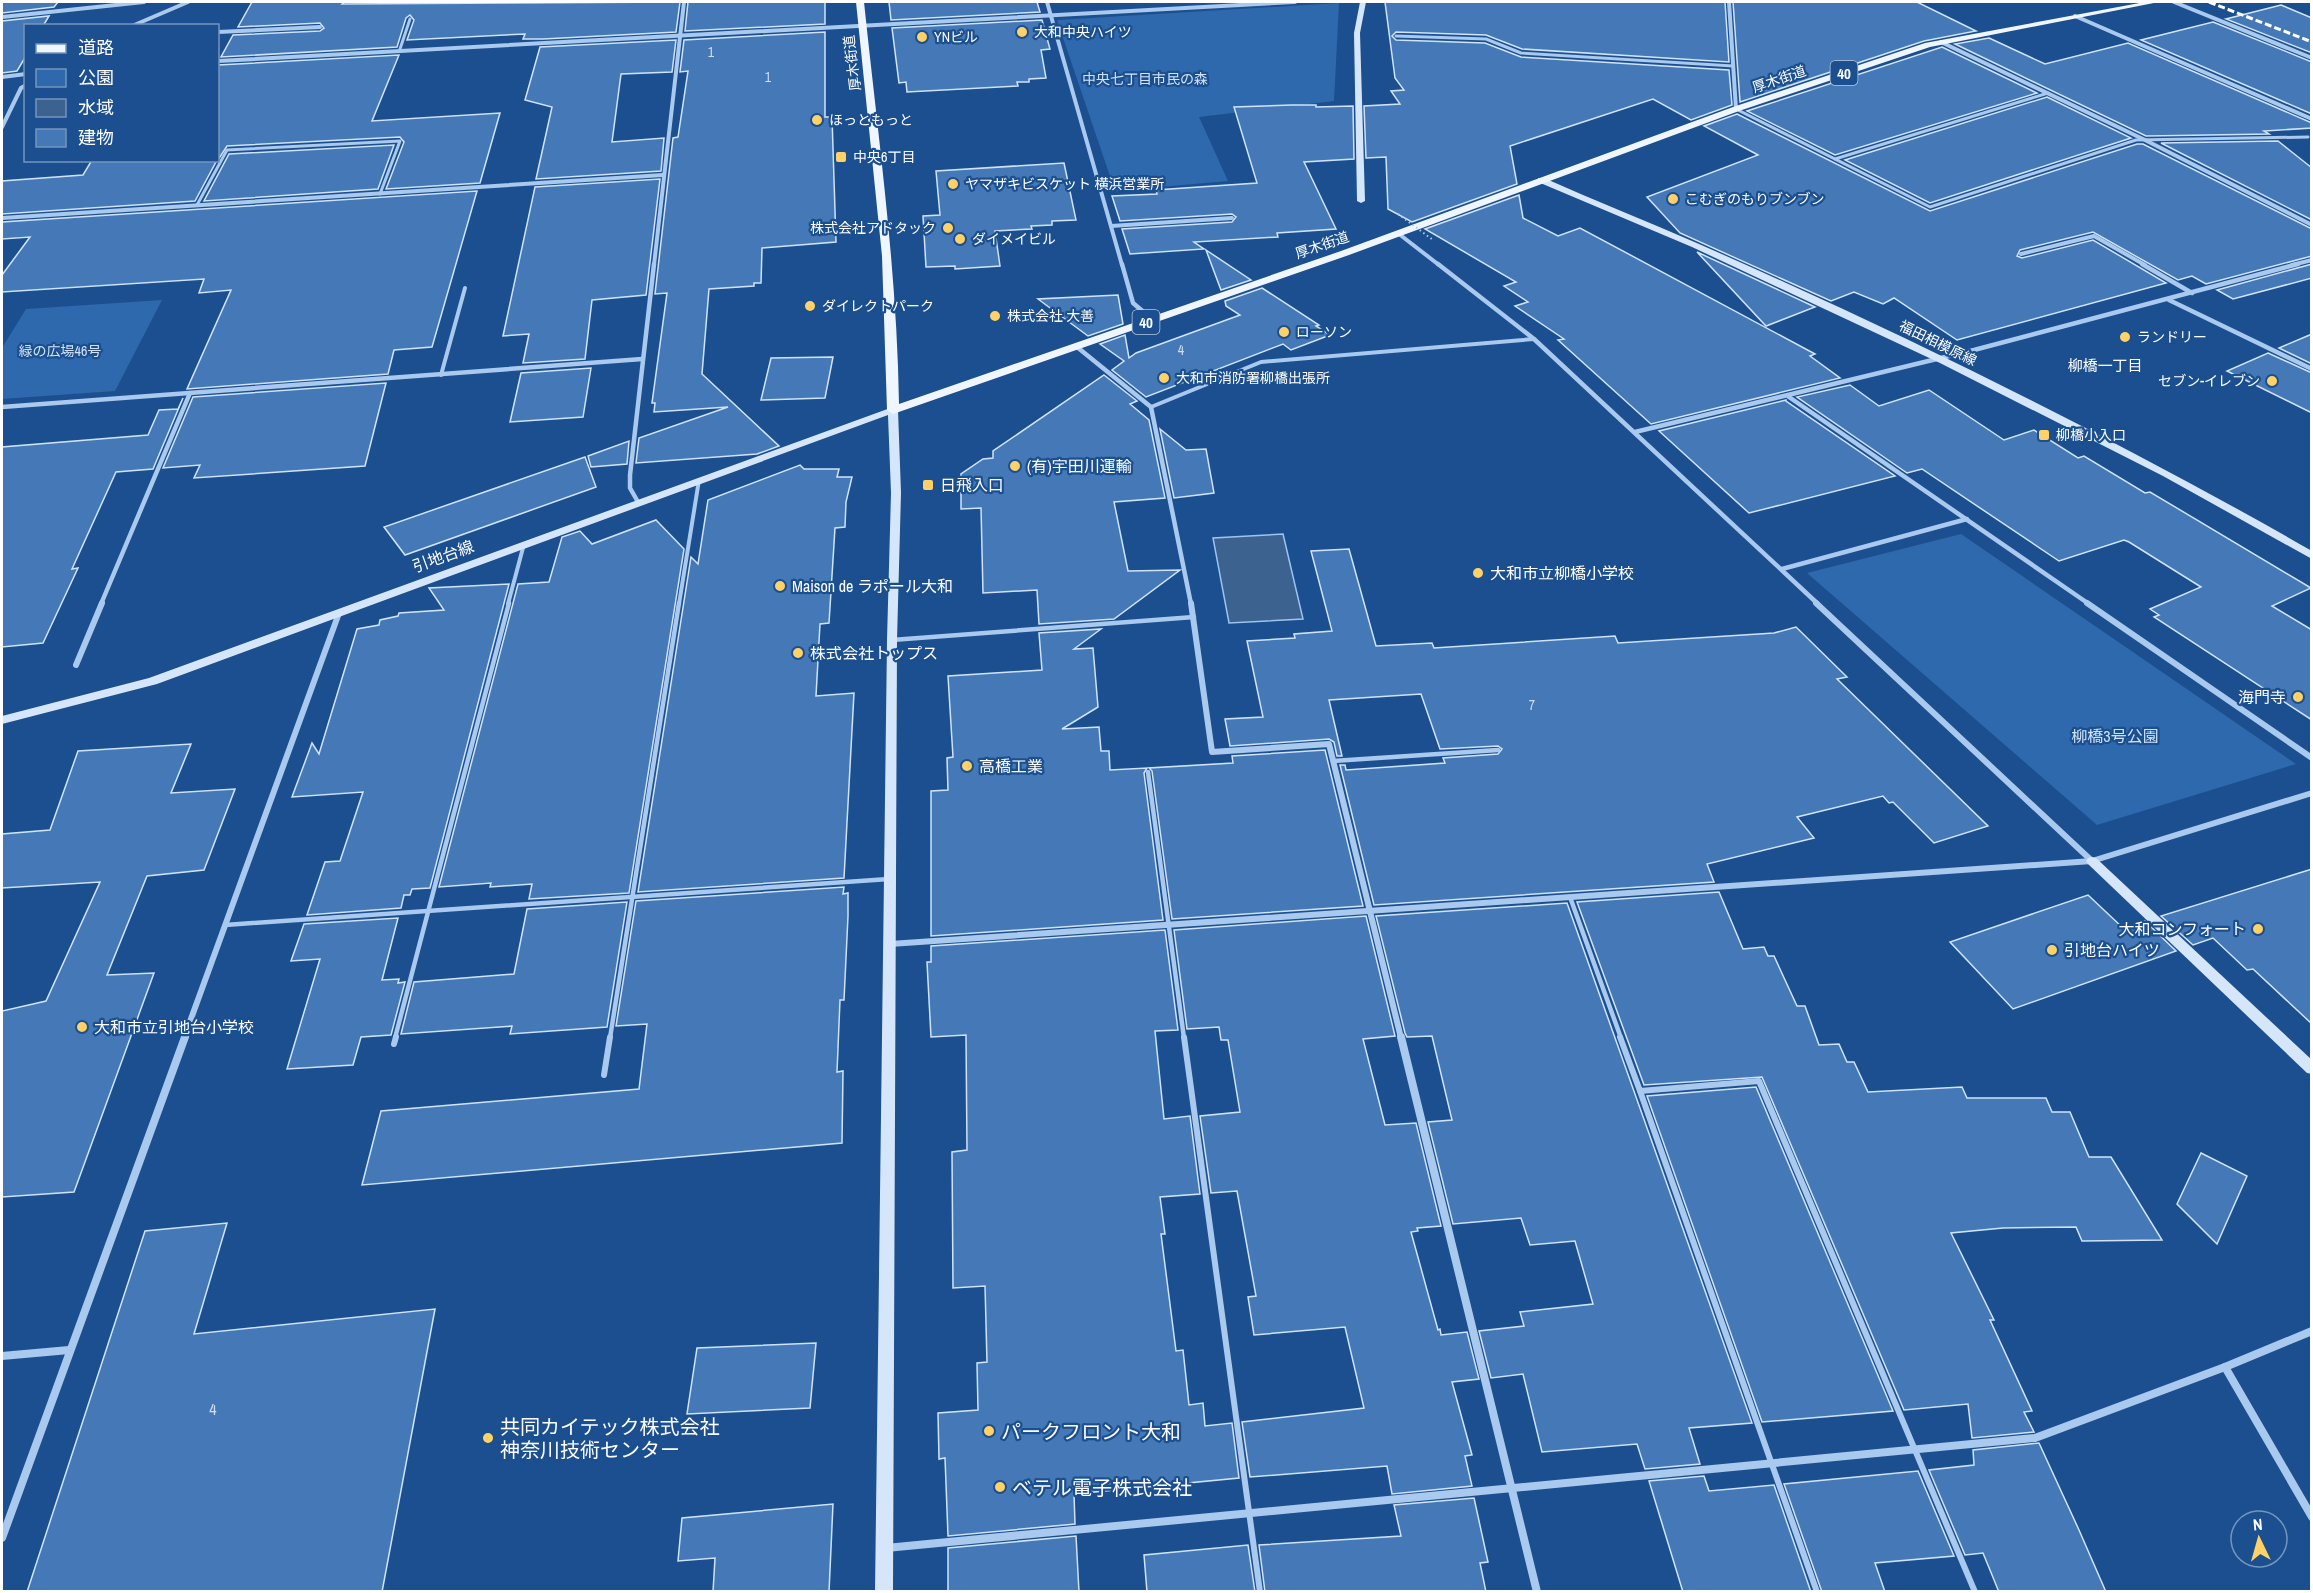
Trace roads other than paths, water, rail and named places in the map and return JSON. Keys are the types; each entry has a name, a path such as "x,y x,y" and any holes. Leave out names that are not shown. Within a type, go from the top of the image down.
{"main road":[{"name":"厚木街道","path":"860,2 881,183 893,362 893,410 1399,234 1736,109 1941,42 2155,2"}],"street":[{"path":"2,18 144,2"},
{"path":"171,8 173,2"},
{"path":"136,24 188,2"},
{"path":"638,502 630,488 630,475 684,2"},
{"path":"1047,2 1133,303 1153,320"},
{"path":"219,61 1050,13 1295,2"},
{"path":"1361,201 1357,33 1363,2"},
{"path":"1730,2 1736,109"},
{"path":"2174,2 2312,58"},
{"path":"2075,16 2312,120"},
{"path":"219,32 320,27"},
{"path":"1941,42 2145,140 2312,225"},
{"path":"2,77 24,74"},
{"path":"2,127 24,86"},
{"path":"2,218 663,175"},
{"name":"福田相模原線","path":"1541,180 1714,253 1942,359 2129,454 2312,556"},
{"path":"1111,226 1232,218"},
{"path":"1399,234 1534,339 1782,569 2312,1069"},
{"path":"2021,254 2094,236 2192,293"},
{"path":"1635,432 1942,359 2312,260"},
{"path":"2168,300 2312,369"},
{"path":"1077,347 1151,407 1194,617 1212,752 1329,744 1537,1592"},
{"path":"2,407 642,359"},
{"path":"76,665 190,393"},
{"path":"1789,397 2312,758"},
{"path":"884,1592 892,640 896,493 893,410"},
{"name":"引地台線","path":"2,720 153,681 893,410"},
{"path":"1782,569 1967,519"},
{"path":"2,1538 339,612"},
{"path":"891,944 2092,861 2312,793"},
{"path":"886,1548 2035,1438 2225,1367 2312,1331"},
{"path":"2,1356 69,1350"},
{"path":"2225,1367 2312,1517"}],"lane":[{"path":"400,49 410,19"},
{"path":"1396,36 1486,39 1521,53 1733,66"},
{"path":"1835,159 2048,93"},
{"path":"1736,109 1930,207 2136,140 2308,137"},
{"path":"197,206 227,150 400,141 380,194"},
{"path":"441,375 465,288"},
{"path":"1151,407 1262,362 1534,339"},
{"path":"604,1075 699,480"},
{"path":"394,1044 524,544"},
{"path":"892,640 1194,617"},
{"path":"1333,761 1498,750"},
{"path":"1148,772 1260,1592"},
{"path":"225,925 890,879"},
{"path":"1570,897 1817,1592"},
{"path":"1640,1091 1759,1082 1975,1592"}],"water":[{"path":"1283,534 1303,619 1229,623 1213,538"}],"railway":[{"path":"2209,2 2312,42"}],"place":[{"name":"大和中央ハイツ","path":"1022,32"},
{"name":"YNビル","path":"922,37"},
{"name":"ほっともっと","path":"817,120"},
{"name":"中央6丁目","path":"841,157"},
{"name":"ヤマザキビスケット 横浜営業所","path":"953,184"},
{"name":"こむぎのもりブンブン","path":"1673,199"},
{"name":"株式会社アドタック","path":"948,228"},
{"name":"ダイメイビル","path":"960,239"},
{"name":"ダイレクトパーク","path":"810,306"},
{"name":"株式会社 大善","path":"995,316"},
{"name":"ローソン","path":"1284,332"},
{"name":"ランドリー","path":"2125,337"},
{"name":"大和市消防署柳橋出張所","path":"1164,378"},
{"name":"セブン-イレブン","path":"2272,381"},
{"name":"柳橋小入口","path":"2044,435"},
{"name":"(有)宇田川運輸","path":"1015,466"},
{"name":"日飛入口","path":"928,485"},
{"name":"大和市立柳橋小学校","path":"1478,573"},
{"name":"Maison de ラポール大和","path":"780,586"},
{"name":"株式会社トップス","path":"798,653"},
{"name":"海門寺","path":"2298,697"},
{"name":"高橋工業","path":"967,766"},
{"name":"大和コンフォート","path":"2258,929"},
{"name":"引地台ハイツ","path":"2052,950"},
{"name":"大和市立引地台小学校","path":"82,1027"},
{"name":"パークフロント大和","path":"989,1431"},
{"name":"共同カイテック株式会社 神奈川技術センター","path":"488,1438"},
{"name":"ベテル電子株式会社","path":"1000,1487"}],"district":[{"name":"柳橋一丁目","path":"2105,365"}],"park label":[{"name":"中央七丁目市民の森","path":"1145,79"},
{"name":"緑の広場46号","path":"60,351"},
{"name":"柳橋3号公園","path":"2115,736"}]}
